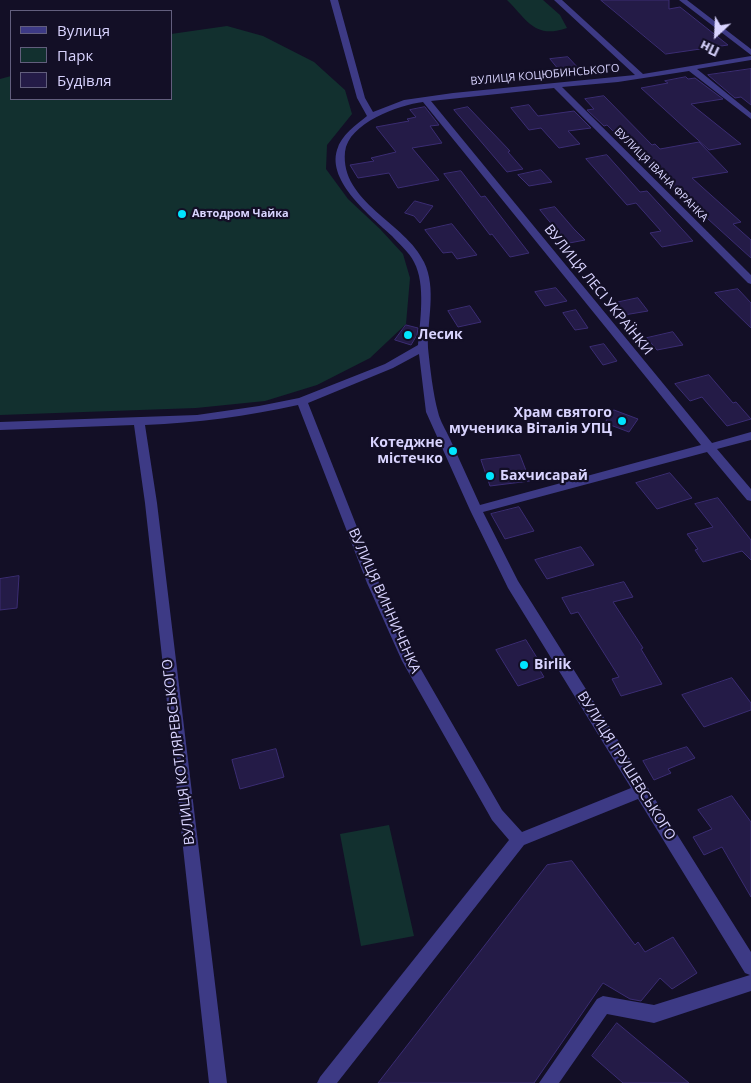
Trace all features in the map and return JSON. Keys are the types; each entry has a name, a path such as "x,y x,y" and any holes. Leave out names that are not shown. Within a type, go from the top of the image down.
{"street":[{"path":"334,0 361,98 371,116"},
{"path":"558,0 641,76"},
{"path":"682,0 751,53"},
{"name":"ВУЛИЦЯ КОЦЮБИНСЬКОГО","path":"350,134 371,116 384,108 425,99 641,76 751,58"},
{"path":"691,68 751,117"},
{"name":"ВУЛИЦЯ ІВАНА ФРАНКА","path":"555,86 751,281"},
{"name":"ВУЛИЦЯ ЛЕСІ УКРАЇНКИ","path":"425,99 497,190 594,304 708,447 751,497"},
{"name":"ВУЛИЦЯ ГРУШЕВСЬКОГО","path":"350,134 342,149 340,162 343,176 362,202 408,246 419,261 423,274 426,306 423,347 432,412 476,510 513,584 751,967"},
{"path":"0,426 197,419 302,401 388,366 423,347"},
{"name":"ВУЛИЦЯ ВИННИЧЕНКА","path":"302,401 373,583 408,661 497,815 519,840"},
{"name":"ВУЛИЦЯ КОТЛЯРЕВСЬКОГО","path":"139,421 218,1083"},
{"path":"476,510 751,436"},
{"path":"326,1083 519,840 641,790"},
{"path":"548,1083 603,1005 654,1014 751,982"}],"green space":[{"path":"507,0 543,0 560,15 567,28 556,31 539,30 527,21"},
{"name":"Автодром Чайка","path":"227,26 263,36 314,62 345,90 352,114 327,145 326,169 348,199 403,254 410,278 406,324 370,358 317,385 265,401 196,408 0,415 0,79 10,76 10,100 172,100 172,34"},
{"path":"389,825 414,936 361,946 340,834"}],"building":[{"path":"601,0 669,0 669,9 680,7 728,45 666,54"},
{"path":"568,57 580,70 576,71 578,74 563,75 550,59"},
{"path":"751,69 751,105 741,97 735,98 708,75"},
{"path":"686,77 688,79 695,78 723,99 691,104 741,144 709,150 641,88 668,83 665,81"},
{"path":"604,96 652,145 655,144 660,149 699,142 728,172 692,178 741,222 733,224 751,240 751,258 676,190 625,138 621,139 607,125 604,126 587,110 594,109 585,99"},
{"path":"529,105 538,116 574,111 591,128 568,131 580,144 559,148 541,128 529,130 511,108"},
{"path":"425,107 439,125 430,126 442,143 412,148 439,180 398,188 389,173 358,178 350,165 374,161 371,158 396,152 376,127 409,121 407,119 416,117 410,110"},
{"path":"468,107 510,151 508,152 523,169 507,172 454,110"},
{"path":"607,155 640,192 647,191 693,241 662,247 650,233 661,231 636,203 627,205 586,159"},
{"path":"541,170 552,182 529,186 518,175"},
{"path":"461,171 481,197 485,196 529,253 510,257 492,234 490,235 444,174"},
{"path":"415,201 433,206 420,223 414,216 405,213"},
{"path":"555,207 585,240 559,245 550,234 558,232 540,210"},
{"path":"452,224 477,255 457,259 452,252 443,253 425,230"},
{"path":"556,288 567,301 545,306 535,292"},
{"path":"738,289 751,303 751,328 715,293"},
{"path":"638,298 648,311 624,315 615,303"},
{"path":"470,306 481,322 458,327 448,311"},
{"path":"576,310 588,328 575,330 563,313"},
{"name":"Лесик","path":"406,325 418,328 417,335 411,345 395,340"},
{"path":"673,332 683,345 657,350 647,338"},
{"path":"604,344 617,361 603,365 590,347"},
{"path":"709,375 733,403 736,402 751,419 727,426 702,397 690,401 675,384"},
{"name":"Храм святого мученика Віталія УПЦ","path":"614,410 638,419 629,432 605,423"},
{"path":"520,455 530,481 490,486 481,460"},
{"path":"670,473 692,498 657,509 636,483"},
{"path":"718,498 751,540 751,560 742,551 703,562 695,550 698,549 687,534 713,527 695,504"},
{"path":"519,507 534,531 505,539 491,514"},
{"path":"581,547 594,565 547,579 535,560"},
{"path":"19,576 17,608 0,610 0,579"},
{"path":"624,582 633,597 613,602 643,648 641,649 662,684 621,696 612,679 619,677 578,612 571,614 562,598"},
{"path":"526,640 539,661 535,662 544,677 518,686 496,650"},
{"path":"732,678 751,703 751,710 704,727 682,695"},
{"path":"687,747 695,758 668,769 671,773 654,780 643,761"},
{"path":"276,749 284,777 240,789 232,760"},
{"path":"732,796 751,822 751,897 722,847 704,855 693,837 712,829 698,810"},
{"path":"572,861 635,945 638,942 645,952 673,937 697,973 672,989 660,978 641,1001 630,999 603,983 534,1083 378,1083 547,865"},
{"path":"617,1023 689,1083 623,1083 592,1056"}],"place":[{"name":"Автодром Чайка","path":"182,214"},
{"name":"Лесик","path":"408,335"},
{"name":"Храм святого мученика Віталія УПЦ","path":"622,421"},
{"name":"Котеджне містечко","path":"453,451"},
{"name":"Бахчисарай","path":"490,476"},
{"name":"Birlik","path":"524,665"}]}
